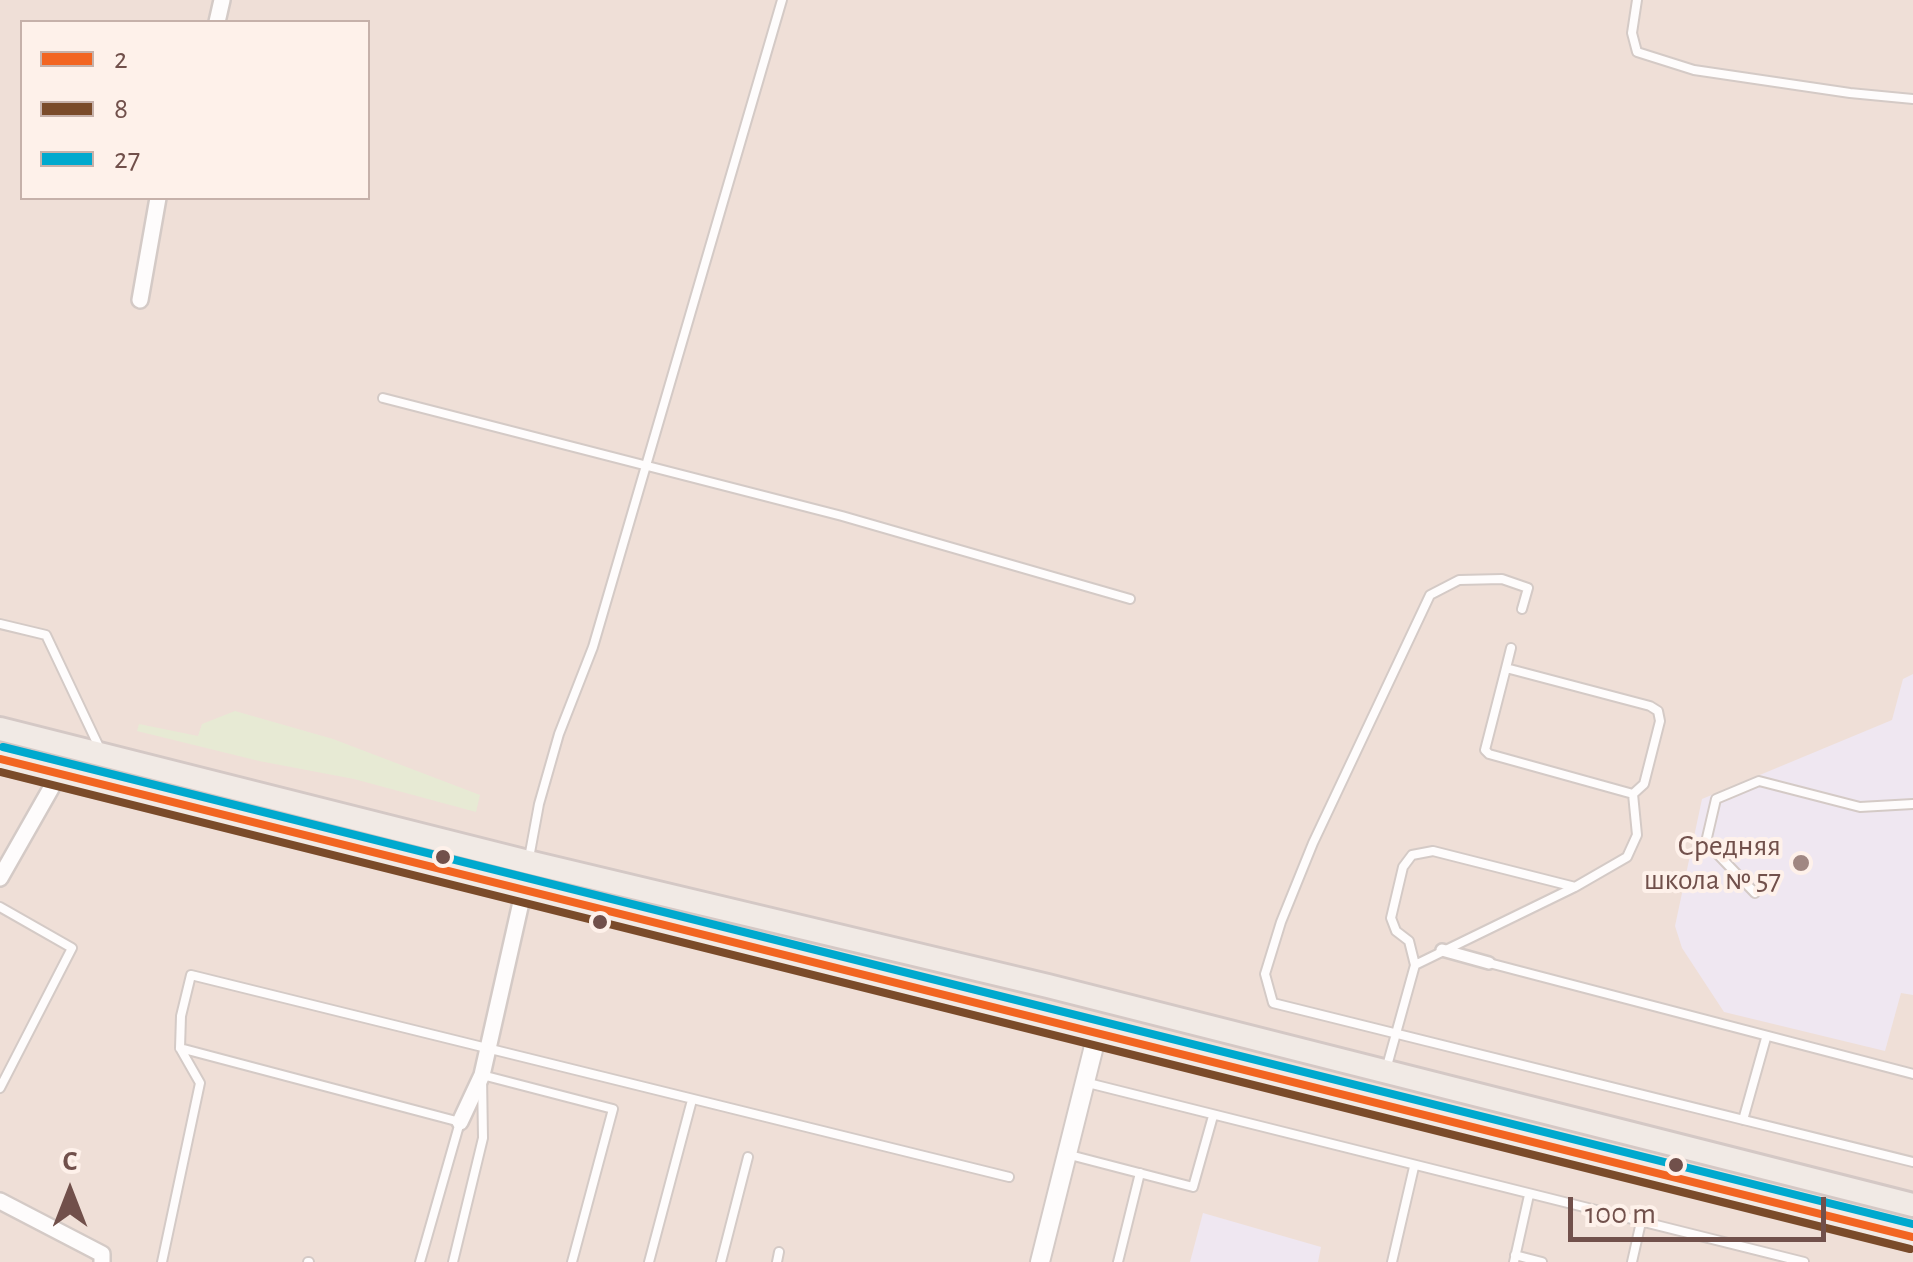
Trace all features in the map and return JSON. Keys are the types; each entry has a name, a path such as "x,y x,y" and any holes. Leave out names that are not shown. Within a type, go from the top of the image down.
{"main road":[{"path":"0,729 528,862 1048,986 1913,1205"},
{"path":"0,759 1913,1237"},
{"path":"1378,1104 1385,1072"}],"street":[{"path":"140,300 158,200"},
{"path":"0,878 58,776"},
{"path":"460,1122 482,1075 524,889"},
{"path":"1442,950 1489,963"},
{"path":"1040,1262 1097,1034"},
{"path":"0,1201 102,1254 102,1262"}],"lane":[{"path":"528,862 558,734 594,647 782,0"},
{"path":"1637,0 1632,33 1637,52 1694,70 1913,99"},
{"path":"383,398 842,516 1130,598"},
{"path":"1522,610 1528,588 1502,579 1459,580 1430,594 1313,843 1281,922 1266,974 1273,1003 1913,1162"},
{"path":"0,624 46,636 104,757"},
{"path":"1511,648 1485,750 1633,794"},
{"path":"1506,668 1658,711 1660,721 1644,784 1633,794"},
{"path":"1755,893 1706,842 1716,799 1759,781 1860,807 1913,804"},
{"path":"1415,965 1575,887 1627,856 1637,835 1633,794"},
{"path":"1385,1072 1415,965 1410,941 1396,930 1391,918 1403,867 1412,855 1434,850 1575,887"},
{"path":"0,907 72,948 0,1088"},
{"path":"1489,963 1913,1074"},
{"path":"162,1262 200,1083 180,1048 181,1016 191,976 1009,1176"},
{"path":"1744,1120 1766,1038"},
{"path":"180,1048 460,1122 420,1262"},
{"path":"453,1262 483,1138 482,1075 613,1109 572,1262"},
{"path":"1084,1082 1804,1262"},
{"path":"649,1262 692,1100"},
{"path":"1066,1154 1193,1188 1213,1116"},
{"path":"721,1262 748,1157"},
{"path":"1392,1262 1414,1166"},
{"path":"1118,1262 1140,1174"},
{"path":"1529,1195 1514,1259 1542,1262"},
{"path":"1632,1262 1641,1222"}],"shaded area":[{"path":"0,0 1913,0 1913,1262 0,1262"},
{"name":"Средняя школа № 57","path":"1913,674 1913,995 1901,993 1885,1051 1724,1012 1682,948 1675,926 1702,799 1892,720 1903,679"},
{"path":"1203,1213 1321,1247 1318,1262 1190,1262"}],"green space":[{"path":"235,711 333,739 480,795 476,812 354,779 137,731 139,724 198,736 202,724"}],"transit line":[{"name":"27","path":"3,747 1913,1224"},
{"name":"2","path":"0,759 1913,1237"},
{"name":"8","path":"0,772 1910,1249"}],"place":[{"name":"Средняя школа № 57","path":"1801,863"}]}
